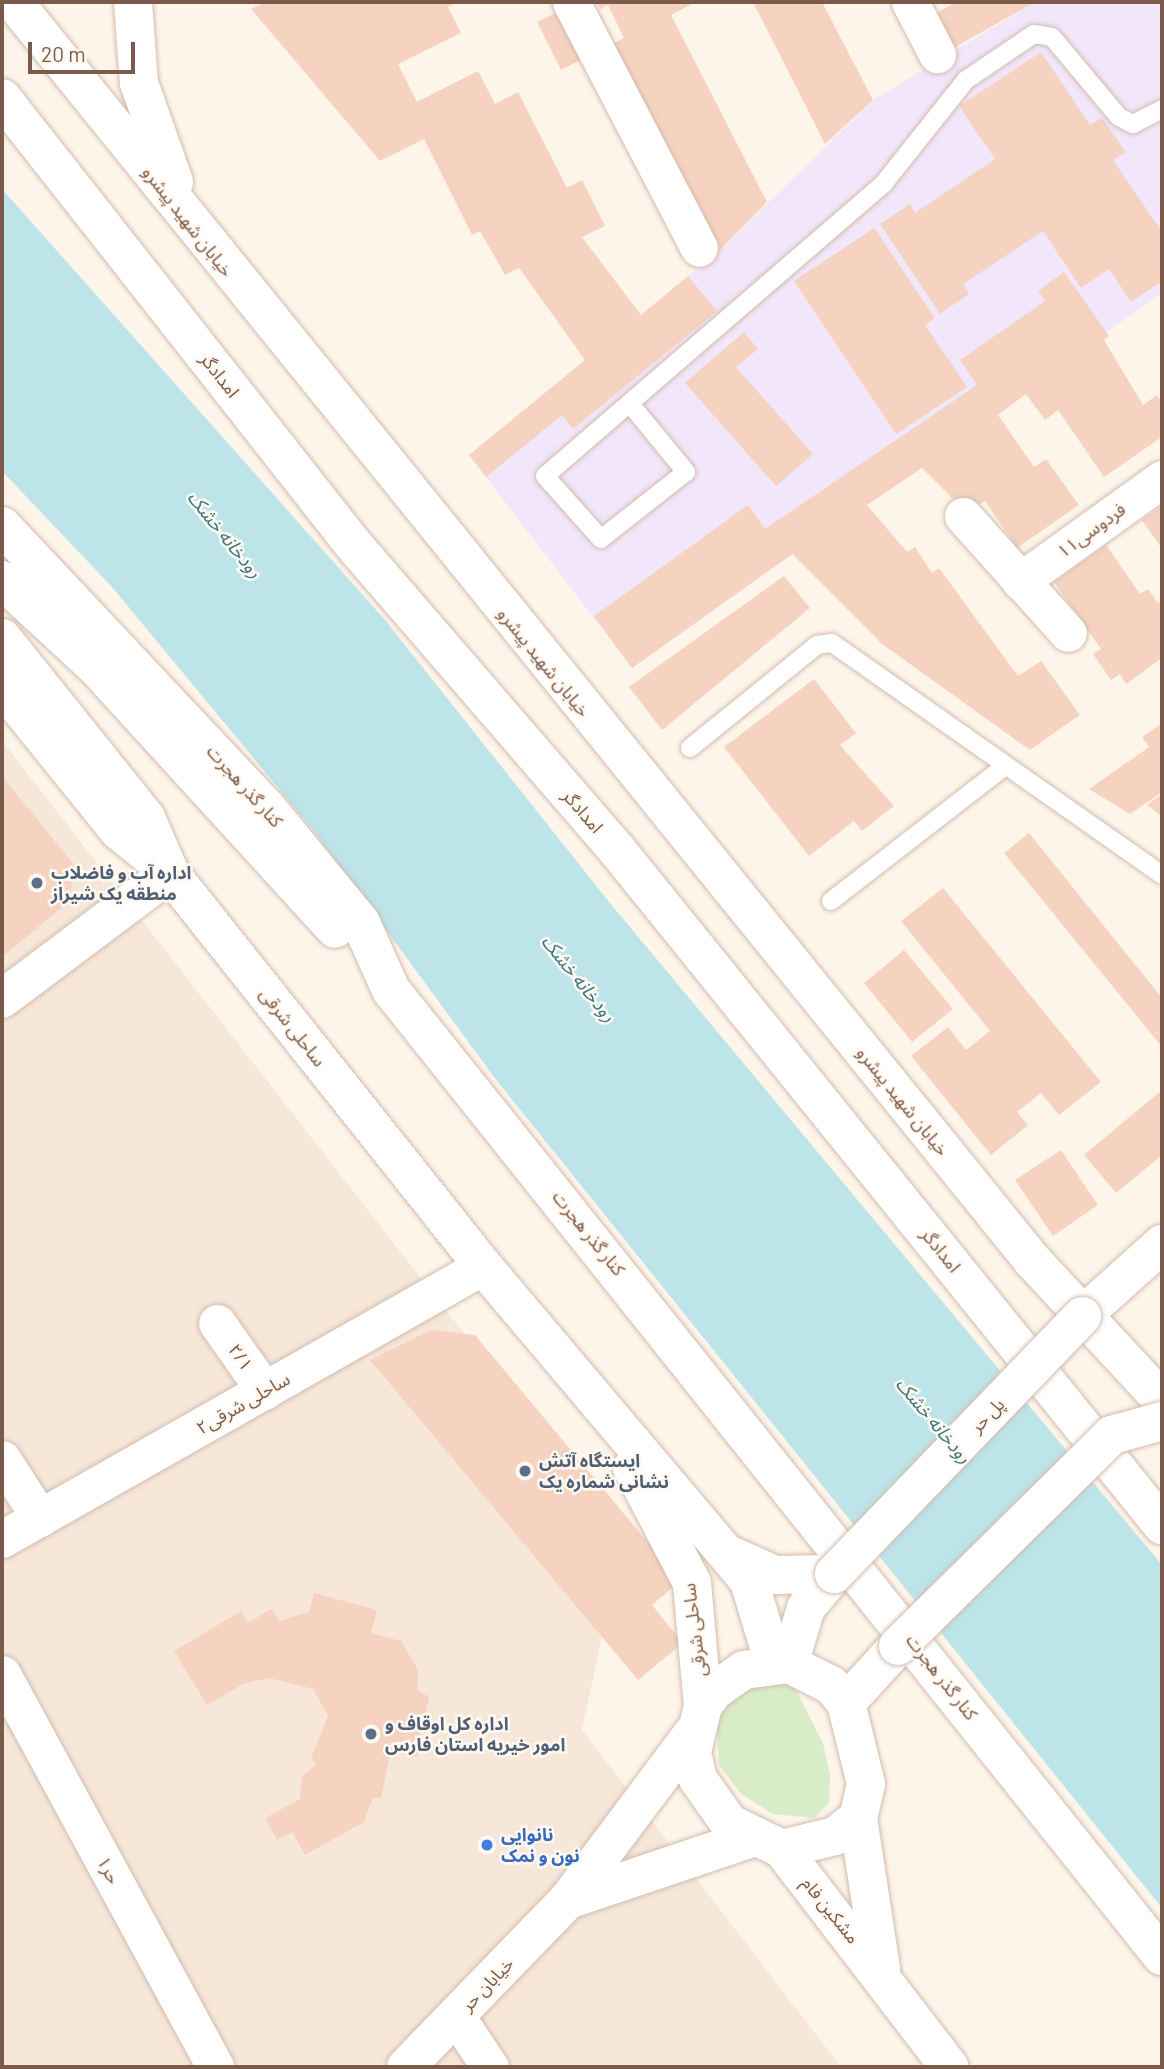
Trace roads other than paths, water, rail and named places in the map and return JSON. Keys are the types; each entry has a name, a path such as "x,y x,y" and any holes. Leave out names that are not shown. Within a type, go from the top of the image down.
{"main road":[{"name":"خیابان شهید پیشرو","path":"15,2 198,235 1082,1316 1162,1400"},
{"path":"133,2 139,83 155,142 198,235"},
{"name":"امدادگر","path":"2,98 352,543 617,850 1162,1525"},
{"name":"کنار گذر هجرت","path":"2,526 267,808 361,923 391,990 1162,1956"},
{"path":"2,580 97,668 391,990"},
{"name":"ساحلی شرقی","path":"2,638 146,818 170,873 483,1266 749,1581 781,1664"},
{"path":"2,686 119,831 170,873 2,999"},
{"path":"1082,1316 1162,1244"},
{"name":"پل حر","path":"781,1664 806,1608 834,1574 1082,1316"},
{"name":"ساحلی شرقی","path":"600,1407 692,1583 699,1718"},
{"path":"846,1703 898,1646 1112,1436 1162,1421"},
{"path":"724,1551 775,1575 834,1574"},
{"path":"568,1900 767,1844 818,1845 858,1818 866,1783 846,1703 831,1685 781,1664 727,1679 699,1718 698,1779 729,1823 767,1844"},
{"name":"خیابان حر","path":"407,2067 568,1900 699,1718"},
{"name":"مشکین فام","path":"858,1818 881,1971"},
{"name":"مشکین فام","path":"767,1844 881,1971 949,2067"}],"street":[{"path":"571,2 698,248"},
{"path":"910,2 937,54"},
{"name":"فردوسی۱۱","path":"1020,581 1162,479"},
{"path":"962,516 1068,633"},
{"name":"ساحلی شرقی۲","path":"2,1539 483,1266"},
{"name":"۲/‍‍۱","path":"217,1323 265,1391"},
{"path":"2,1459 40,1518"},
{"name":"حر۱","path":"2,1674 11,1716 215,2067"},
{"path":"456,2016 490,2067"}],"lane":[{"path":"631,405 686,472 601,539 545,476 631,405 884,183 966,80 1034,34 1052,37 1119,117 1133,124 1162,108"},
{"path":"690,748 817,645 832,643 1004,768 1162,875"},
{"path":"831,901 1004,768"}],"water":[{"name":"رودخانه خشک","path":"2,189 385,620 609,902 1162,1565 1162,1908 494,1077 313,830 112,587 2,471"}],"place":[{"name":"اداره آب و فاضلاب منطقه یک شیراز","path":"37,883"},
{"name":"ایستگاه آتش نشانی شماره یک","path":"525,1471"},
{"name":"اداره کل اوقاف و امور خیریه استان فارس","path":"371,1734"},
{"name":"نانوایی نون و نمک","path":"487,1845"}]}
